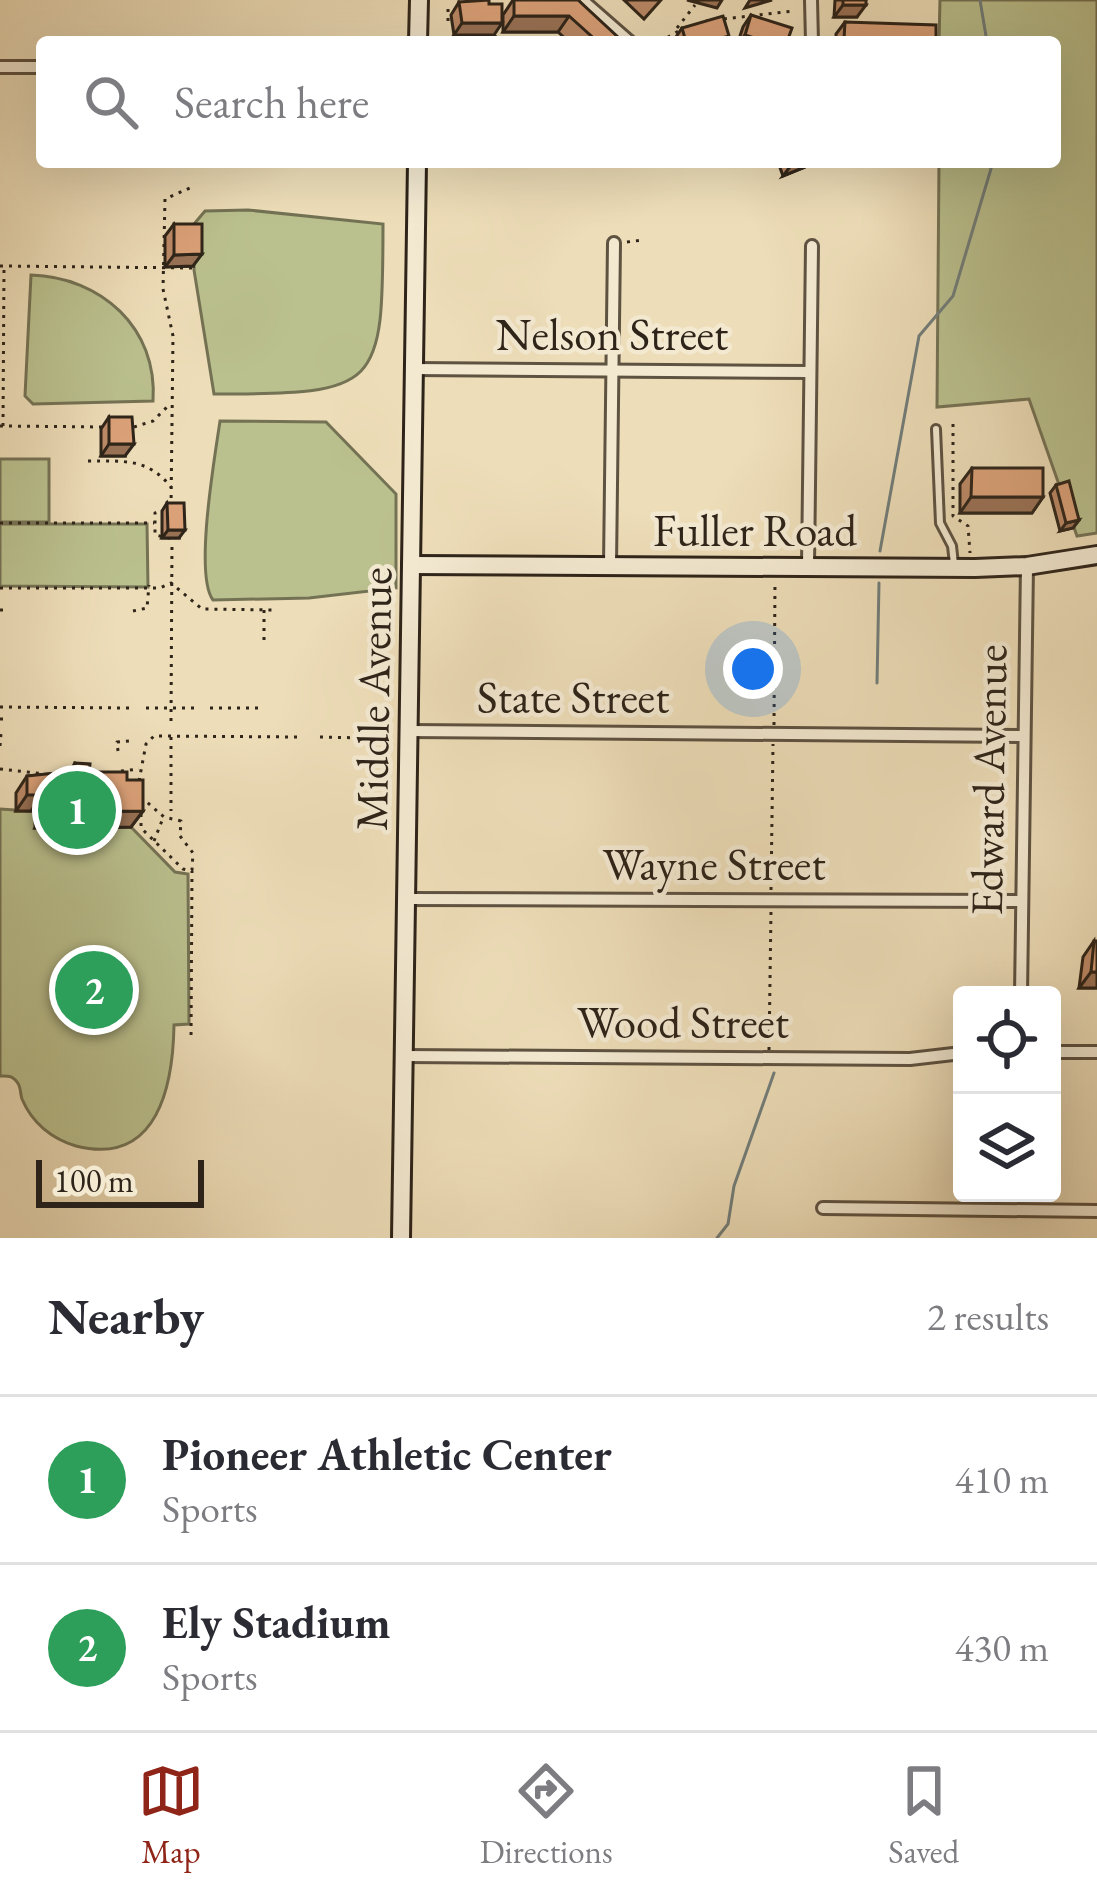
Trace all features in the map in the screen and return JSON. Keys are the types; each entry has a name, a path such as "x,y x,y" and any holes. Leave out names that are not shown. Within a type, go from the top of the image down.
{"street":[{"path":"418,36 419,0"},
{"path":"581,0 623,36"},
{"path":"811,0 812,36"},
{"path":"0,67 36,67"},
{"name":"Middle Avenue","path":"401,1238 417,168"},
{"path":"610,565 614,244"},
{"path":"808,566 812,246"},
{"name":"Nelson Street","path":"413,369 810,372"},
{"name":"Fuller Road","path":"411,565 954,568 1027,566 1097,555"},
{"name":"Edward Avenue","path":"1021,986 1027,566"},
{"name":"State Street","path":"410,731 1024,736"},
{"name":"Wayne Street","path":"406,899 1022,901"},
{"path":"1061,1052 1097,1052"},
{"name":"Wood Street","path":"404,1056 910,1059 953,1054"},
{"path":"824,1208 1097,1211"}],"lane":[{"path":"936,429 940,523 952,546 954,568"}],"path":[{"path":"667,36 690,17 695,5"},
{"path":"448,9 448,24"},
{"path":"671,33 716,17 793,11"},
{"path":"171,721 173,539 156,538 154,523 156,511 171,510 172,336 164,301 165,199 192,187"},
{"path":"614,244 643,240"},
{"path":"106,428 1,426 2,266 193,268"},
{"path":"127,428 153,422 172,402"},
{"path":"953,424 953,516 968,526 970,555"},
{"path":"88,460 145,464 171,487"},
{"path":"0,523 154,523"},
{"path":"773,727 776,583"},
{"path":"0,588 171,584 202,609 274,610"},
{"path":"133,610 147,608 149,587"},
{"path":"0,610 9,610"},
{"path":"264,610 264,643"},
{"path":"0,707 132,708"},
{"path":"146,708 196,708"},
{"path":"210,708 264,708"},
{"path":"0,746 1,733"},
{"path":"192,872 182,869 141,828 138,776 146,744 154,736 301,737"},
{"path":"154,841 167,816 170,736"},
{"path":"320,737 364,738"},
{"path":"381,738 395,740 400,750"},
{"path":"118,751 117,742 129,741"},
{"path":"771,893 773,742"},
{"path":"0,769 48,775"},
{"path":"116,772 139,769"},
{"path":"141,797 181,821 180,836 193,854 191,1038"},
{"path":"769,1051 771,908"}],"green space":[{"path":"940,0 1097,0 1097,533 1077,536 1029,399 937,407 939,168 1061,168 1061,36 939,36"},
{"path":"248,210 383,224 380,321 373,351 361,371 340,384 310,391 214,394 194,270 194,224 205,211"},
{"path":"31,275 80,285 120,311 146,351 153,401 33,404 25,396"},
{"path":"220,421 326,422 396,494 396,588 309,598 213,600 205,566"},
{"path":"0,459 49,459 49,522 0,522"},
{"path":"0,524 147,524 148,587 0,586"},
{"path":"35,803 36,828 131,827 175,872 188,874 189,1024 174,1025 170,1071 156,1115 126,1144 104,1149 59,1139 31,1115 15,1080 0,1076 0,809 30,811"}],"building":[{"path":"489,0 489,4 502,4 502,23 462,23 459,2"},
{"path":"514,0 578,0 617,36 591,36 569,16 514,16"},
{"path":"843,0 866,0 866,5 843,5"},
{"path":"751,15 792,28 789,36 745,35"},
{"path":"723,16 729,36 684,36 682,28"},
{"path":"845,22 936,25 936,36 844,36"},
{"path":"174,224 202,224 202,254 174,255"},
{"path":"109,417 132,417 134,444 109,444"},
{"path":"972,468 1043,468 1043,497 971,497"},
{"path":"1069,481 1079,520 1066,523 1056,485"},
{"path":"167,503 184,503 185,530 168,530"},
{"path":"75,763 90,764 89,772 127,772 127,780 143,780 143,811 46,812 47,787 42,787 42,795 27,795 27,776 76,771"},
{"path":"1094,941 1097,972 1091,972"}],"waterway":[{"path":"980,0 986,36"},
{"path":"880,551 919,336 953,296 991,168"},
{"path":"877,683 879,583"},
{"path":"717,1238 728,1224 734,1186 774,1073"}],"place":[{"name":"Pioneer Athletic Center","path":"77,810"},
{"name":"Ely Stadium","path":"94,990"}]}
